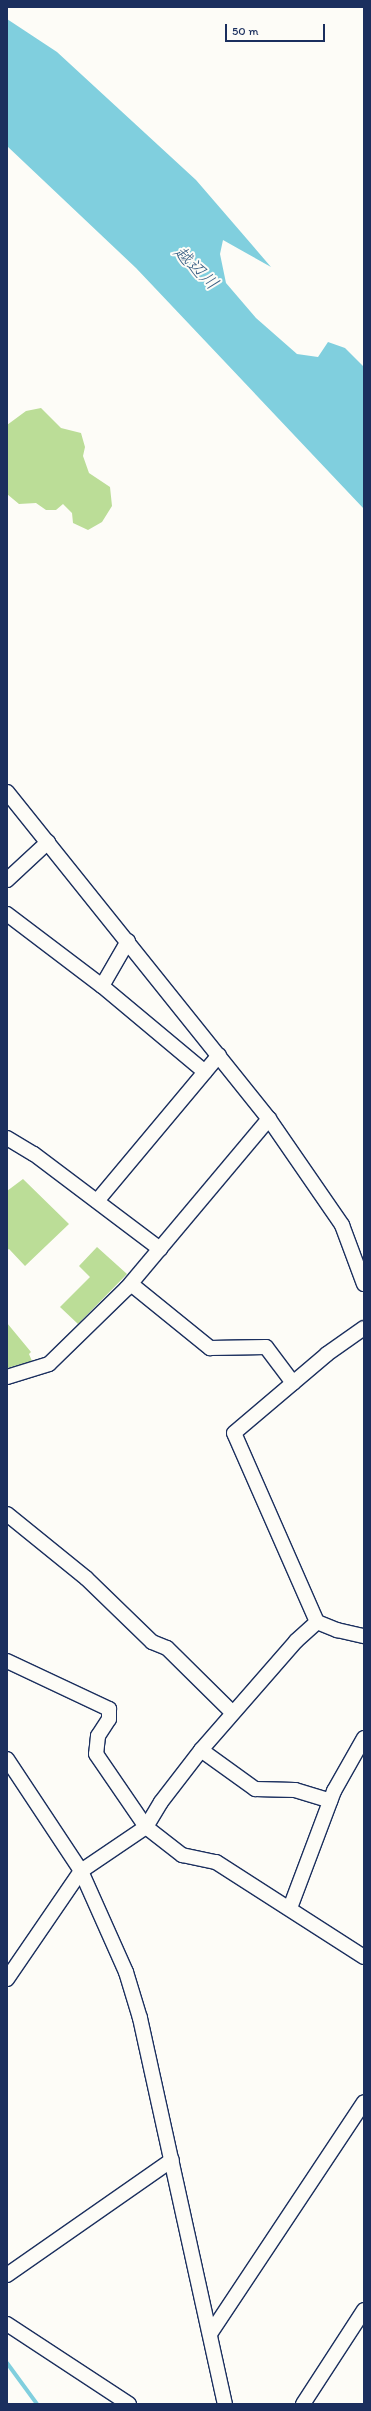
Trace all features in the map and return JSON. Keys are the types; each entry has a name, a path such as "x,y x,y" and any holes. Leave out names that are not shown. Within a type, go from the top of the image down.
{"street":[{"path":"7,792 128,941 269,1119 342,1225 364,1284"},
{"path":"7,880 48,842"},
{"path":"7,914 102,986 205,1072"},
{"path":"102,986 128,941"},
{"path":"97,1201 219,1055"},
{"path":"7,1376 49,1364 130,1284 269,1119"},
{"path":"7,1138 34,1154 160,1249"},
{"path":"130,1284 210,1348 266,1347 293,1383"},
{"path":"364,1328 327,1354 234,1433 318,1622 337,1630 364,1636"},
{"path":"7,1514 86,1578 152,1642 167,1648 232,1712"},
{"path":"7,1979 81,1870 146,1827 161,1802 232,1712 296,1641 318,1622"},
{"path":"7,1660 109,1709 110,1719 98,1736 96,1754 146,1827 182,1855 216,1862 290,1908 364,1958"},
{"path":"290,1908 330,1801 364,1738"},
{"path":"201,1750 255,1789 295,1790 312,1793 330,1801"},
{"path":"7,1758 81,1870 123,1965 133,1994 172,2160 225,2404"},
{"path":"210,2334 364,2102"},
{"path":"7,2275 172,2160"},
{"path":"303,2404 364,2310"},
{"path":"7,2324 129,2404"}],"green space":[{"path":"41,408 61,428 81,433 85,447 83,456 89,473 110,487 112,506 102,522 88,530 73,523 72,513 63,504 56,510 46,510 36,503 19,504 7,494 7,425 26,411"},
{"path":"23,1179 69,1224 25,1266 9,1249 7,1250 7,1191"},
{"path":"97,1247 127,1274 78,1324 60,1307 90,1277 79,1266"},
{"path":"7,1323 31,1352 29,1354 32,1361 7,1368"}],"water":[{"name":"越辺川","path":"7,19 57,52 196,180 271,267 223,240 220,254 226,283 256,318 297,354 318,357 328,342 345,348 364,367 364,509 136,268 7,146"}],"waterway":[{"path":"7,2363 37,2404"}]}
